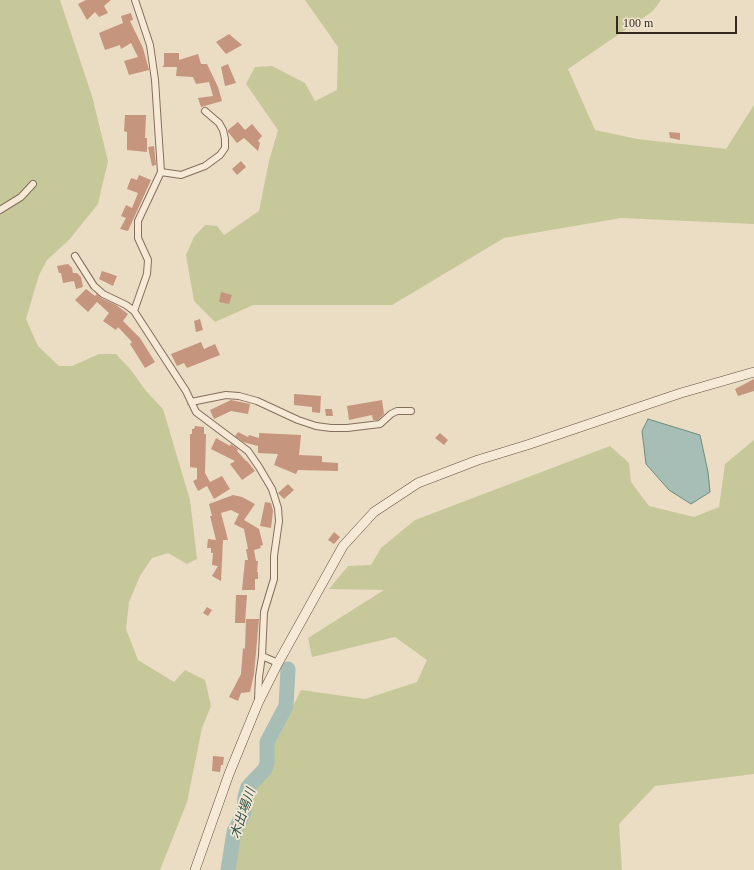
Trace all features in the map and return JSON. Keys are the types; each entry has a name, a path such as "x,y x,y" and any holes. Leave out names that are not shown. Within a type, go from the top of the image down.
{"street":[{"path":"134,311 147,274 148,260 138,238 138,221 161,172 155,80 150,45 135,0"},
{"path":"161,172 181,176 205,166 220,155 225,148 223,130 219,123 205,111"},
{"path":"0,210 21,197 33,184"},
{"path":"76,256 94,286 103,294 126,305 134,311 154,344 170,366 196,412 248,451 272,489 278,508 279,521 274,556 274,580 264,612 258,703"},
{"path":"195,870 229,774 258,703 278,663 343,546 374,512 418,483 478,460 528,446 681,393 754,372"},
{"path":"191,402 226,395 239,396 257,401 298,420 316,426 331,428 347,428 380,424 397,411 411,411"},
{"path":"262,656 278,663"}],"green space":[{"path":"0,0 60,0 92,96 108,161 98,204 69,240 47,260 39,275 26,319 38,346 59,366 72,366 99,354 116,354 131,370 146,391 163,409 190,500 197,559 187,564 168,553 152,558 140,576 129,602 126,629 138,660 174,682 185,670 205,680 211,706 202,728 187,802 160,870 0,870"},
{"path":"305,0 661,0 653,11 568,69 595,130 637,139 726,149 754,105 754,224 621,218 504,238 392,305 253,305 215,322 194,301 186,255 194,237 205,225 217,226 224,235 259,211 269,161 278,130 246,84 255,67 272,66 305,83 315,101 337,90 338,47"},
{"path":"754,440 754,774 655,786 619,824 622,870 226,870 263,767 301,690 365,699 417,682 427,660 395,637 312,657 308,638 384,590 329,589 348,566 371,565 381,548 415,520 610,446 629,463 631,482 649,506 694,517 719,507 725,464"}],"shaded area":[{"path":"648,419 700,435 708,472 710,492 691,504 669,490 646,464 642,431"}],"building":[{"path":"86,0 111,0 104,6 108,13 99,17 95,12 87,20 78,4"},
{"path":"131,13 133,20 130,21 143,48 149,70 129,75 124,61 138,57 131,43 121,49 120,45 105,50 99,33 123,23 121,16"},
{"path":"229,34 242,45 226,54 216,42"},
{"path":"164,53 179,53 179,60 198,54 201,64 207,64 218,87 222,101 201,107 198,98 213,96 209,82 196,84 193,77 176,76 177,67 162,67 164,65"},
{"path":"228,64 236,83 225,86 221,67"},
{"path":"125,115 146,115 145,138 147,138 147,152 127,150 127,132 124,131"},
{"path":"238,122 245,130 252,124 262,136 258,141 260,143 258,151 244,138 237,143 228,132 228,130"},
{"path":"669,132 680,133 680,140 670,138"},
{"path":"154,146 156,165 152,166 148,147"},
{"path":"241,161 246,167 237,175 232,169"},
{"path":"139,175 151,180 128,231 120,229 126,218 121,216 126,205 132,208 138,193 127,189 131,178 137,180"},
{"path":"68,264 72,268 73,273 77,273 81,277 83,287 76,289 74,281 63,283 61,273 59,273 57,266"},
{"path":"102,271 117,276 113,286 99,279"},
{"path":"86,289 95,296 97,294 101,298 116,305 128,314 123,321 140,338 155,362 145,368 130,344 132,342 118,327 116,330 103,321 109,313 97,302 88,312 75,300"},
{"path":"221,292 232,295 229,304 219,302"},
{"path":"200,319 203,330 196,332 194,321"},
{"path":"201,342 204,349 215,344 220,355 187,368 184,363 177,366 171,354"},
{"path":"754,379 754,391 738,396 735,389"},
{"path":"294,394 321,396 320,413 312,412 312,407 294,405"},
{"path":"231,400 250,404 248,414 231,411 214,419 210,410"},
{"path":"382,400 384,414 378,420 373,420 372,415 349,420 347,406"},
{"path":"325,409 332,409 333,416 326,416"},
{"path":"195,426 204,427 204,434 206,434 205,473 210,482 222,476 230,489 214,499 207,486 198,491 193,481 197,479 197,468 190,467 190,434 192,434 192,429 194,429"},
{"path":"238,432 248,437 249,435 259,438 259,433 301,435 299,455 322,456 322,462 338,463 338,471 298,470 296,474 274,465 278,454 258,453 258,446 243,442 235,436"},
{"path":"440,433 448,440 444,445 435,438"},
{"path":"216,438 230,446 231,444 238,449 237,451 255,471 242,480 230,464 235,461 211,449"},
{"path":"288,484 294,490 284,499 278,493"},
{"path":"233,495 242,497 255,504 244,520 259,529 263,545 260,546 261,548 254,550 256,561 258,561 258,579 255,579 255,590 242,590 245,560 248,560 246,549 248,549 244,529 234,524 239,514 231,510 221,513 228,540 223,540 221,581 212,576 218,566 212,565 213,553 211,553 211,548 207,548 208,539 216,540 210,516 212,516 209,504"},
{"path":"265,502 271,503 273,511 271,528 260,526"},
{"path":"334,532 340,537 334,544 328,540"},
{"path":"236,595 247,595 245,623 235,623"},
{"path":"207,607 212,610 208,616 203,613"},
{"path":"246,619 259,619 254,674 250,692 241,693 238,701 229,697 241,674 243,648 245,649"},
{"path":"213,756 224,757 220,772 212,771"}],"waterway":[{"name":"木出場川","path":"228,870 234,832 244,813 245,797 248,787 265,769 267,763 267,742 286,706 288,669"}]}
